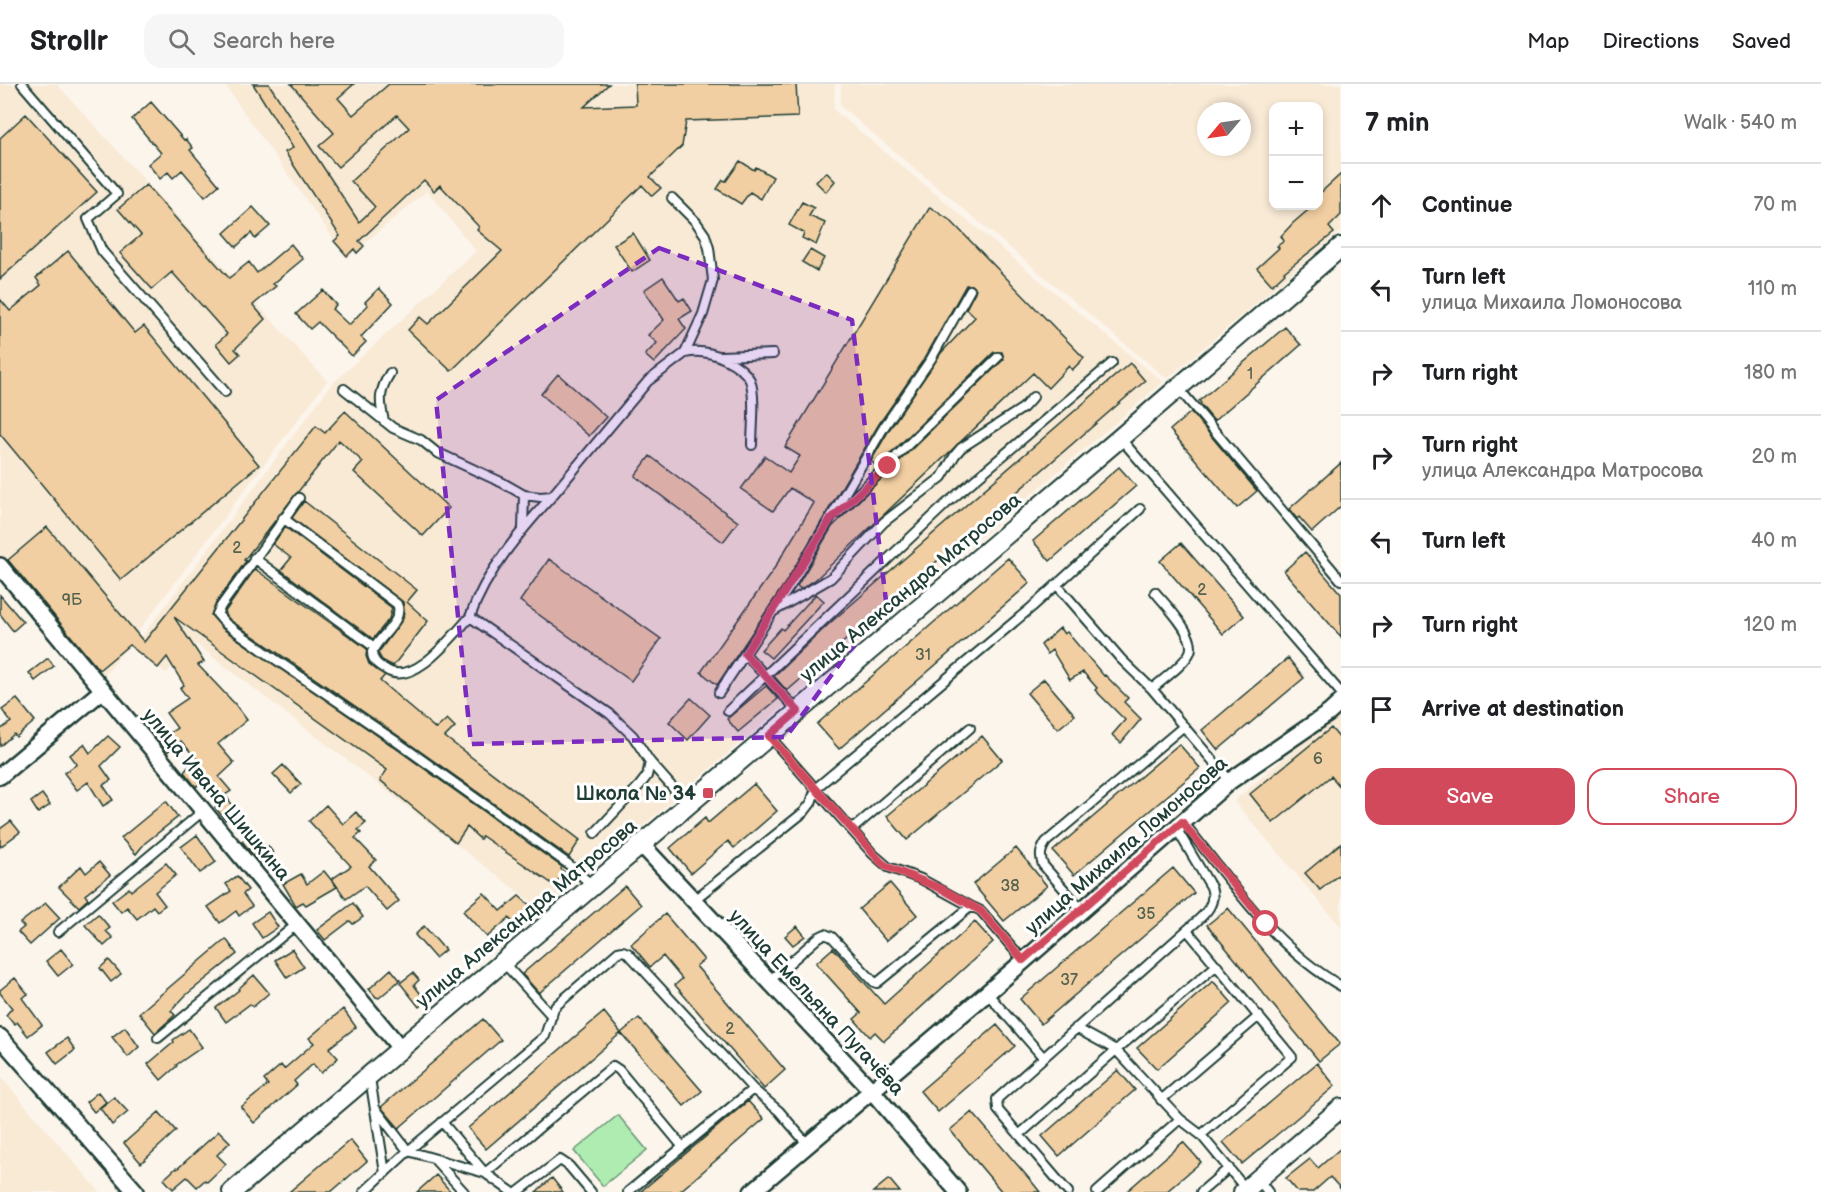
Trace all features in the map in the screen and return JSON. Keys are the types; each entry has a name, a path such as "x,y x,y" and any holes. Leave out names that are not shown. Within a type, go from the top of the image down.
{"street":[{"name":"улица Александра Матросова","path":"232,1192 1120,438 1341,247"},
{"name":"улица Ивана Шишкина","path":"1,569 401,1049"},
{"path":"0,776 103,690"},
{"name":"улица Михаила Ломоносова","path":"752,1192 987,993 1230,781 1329,713 1341,702"},
{"name":"улица Емельяна Пугачёва","path":"641,844 872,1091 958,1192"},
{"path":"0,1036 136,1192"},
{"path":"1254,1188 1341,1108"}],"lane":[{"path":"22,84 117,194 88,219 102,251 225,392"},
{"path":"284,518 400,608 399,615 374,646 373,660 388,672 403,672 429,661 470,617 477,595 523,529 648,381 685,353 709,297 713,273 710,248 705,235 692,216 672,198"},
{"path":"719,693 773,612 884,427 931,359 970,290"},
{"path":"685,353 699,352 719,356 773,354"},
{"path":"719,356 741,369 750,381 752,445"},
{"path":"830,520 998,357"},
{"path":"728,711 946,504 1112,363"},
{"path":"384,421 381,392 382,385 390,373"},
{"path":"1178,387 1341,580"},
{"path":"344,389 393,428 420,440 436,452 524,495 552,496"},
{"path":"773,612 826,582 885,522 942,477 961,448 1023,408 1033,397"},
{"path":"1120,438 1341,693"},
{"path":"523,529 524,495"},
{"path":"298,498 218,611 222,620 397,742 567,864 593,886"},
{"path":"694,900 804,812 811,803 816,788 1057,585 1140,509"},
{"path":"254,558 374,646"},
{"path":"1057,585 1121,659 1152,689 1230,781"},
{"path":"1152,689 1184,660 1190,653 1191,647 1186,631 1155,592"},
{"path":"470,617 610,714 633,736 650,762 688,805"},
{"path":"745,654 798,711"},
{"path":"1082,910 1043,865 1040,859 1046,842 1184,726"},
{"path":"848,826 855,827 970,728"},
{"path":"769,736 873,854 888,867 932,884 975,908 990,921 1023,960"},
{"path":"595,833 647,776 650,762"},
{"path":"58,932 203,811"},
{"path":"1068,1192 998,1110 996,1102 1211,906 1213,894 1179,825"},
{"path":"1179,825 1288,947 1304,962 1341,986"},
{"path":"769,981 825,934 832,937 877,983 964,911 975,908"},
{"path":"158,1038 297,924"},
{"path":"1187,930 1292,1057 1201,1135"},
{"path":"364,1192 408,1151 545,1036 554,1008 618,952 623,951 628,953 753,1089 779,1111 808,1145"},
{"path":"503,962 552,1016"},
{"path":"1019,1135 1217,965"},
{"path":"987,993 1043,1057"},
{"path":"1161,1100 1259,1016"},
{"path":"1076,1028 1116,1050 1161,1100 1201,1135 1229,1168 1254,1188"},
{"path":"485,1173 614,1066 682,1146"},
{"path":"369,1076 385,1173"},
{"path":"628,1192 753,1089"},
{"path":"375,1108 408,1151 485,1173"},
{"path":"1098,1192 1180,1119"},
{"path":"442,1122 485,1173 512,1192"},
{"path":"433,1158 464,1192"},
{"path":"518,1192 560,1160 569,1166 591,1192"},
{"path":"1201,1192 1229,1168"}],"highlighted area":[{"path":"659,248 852,320 886,601 786,737 471,744 436,400"}],"shaded area":[{"path":"0,84 57,84 327,381 100,682 0,555"},
{"path":"224,84 835,84 834,110 1163,382 543,911 196,644 166,673 133,649 331,385 476,251 427,191 347,258"},
{"path":"841,84 1341,84 1341,231 1167,379 840,106"},
{"path":"1336,714 1341,721 1341,927 1234,801"},
{"path":"0,1076 100,1192 0,1192"}],"green space":[{"path":"618,1115 647,1150 603,1186 574,1151"}],"building":[{"path":"253,84 269,84 359,222 375,207 351,181 409,128 397,115 338,167 319,146 334,133 291,84 354,84 338,98 353,115 389,84 609,84 584,107 636,105 635,84 796,84 798,117 686,121 682,146 650,177 661,188 652,196 642,185 451,371 408,330 420,317 428,324 502,251 477,230 479,227 440,185 434,191 424,180 359,241 364,246 357,253 354,249 347,256 334,241 340,236 285,152 293,148"},
{"path":"151,102 184,140 186,139 193,148 190,150 219,185 205,197 182,170 173,178 168,172 160,179 148,164 161,153 132,119"},
{"path":"26,114 97,192 0,279 0,138"},
{"path":"740,161 754,170 756,167 773,177 761,199 750,192 741,204 717,189 723,180 726,181"},
{"path":"826,172 835,181 826,192 816,182"},
{"path":"1341,174 1341,215 1329,227 1334,233 1284,272 1272,285 1257,268 1279,248 1277,246 1284,241 1281,236 1293,223 1308,210 1323,210 1323,190"},
{"path":"146,185 229,278 249,262 257,273 291,244 303,259 273,284 276,286 253,305 265,319 235,349 240,354 231,362 216,344 227,334 172,272 152,289 120,253 141,235 118,209"},
{"path":"802,202 814,208 809,216 825,223 816,245 802,238 804,233 789,225"},
{"path":"253,207 270,226 255,239 251,233 236,247 224,233"},
{"path":"930,207 951,221 1084,358 1072,370 1069,366 1048,388 1033,373 815,580 801,589 797,586 832,527 1004,359 1002,352 994,352 877,467 871,461 941,353 975,317 966,309 976,289 972,285 966,285 926,356 879,424 787,580 717,685 701,672 772,572 814,503 790,488 773,511 741,489 765,456 789,473 800,456 785,447"},
{"path":"633,233 650,260 632,272 614,245"},
{"path":"810,250 824,258 817,271 802,262"},
{"path":"68,251 135,333 144,326 259,465 121,580 0,434 0,299 10,311 41,285 36,278"},
{"path":"663,277 679,301 684,298 692,311 679,319 686,329 654,363 645,355 657,343 648,335 664,320 644,290"},
{"path":"379,288 393,303 361,337 366,342 352,356 318,322 310,329 296,314 323,290 336,305 332,309 349,325 368,305 365,302"},
{"path":"1285,327 1301,345 1214,421 1199,401"},
{"path":"1130,363 1145,381 787,691 774,676 830,623"},
{"path":"558,374 606,417 589,436 541,394"},
{"path":"345,411 449,508 423,536 354,472 363,462 339,440 244,560 246,561 216,603 211,615 223,629 562,867 565,873 554,885 482,836 480,839 467,827 456,843 380,780 387,770 174,617 204,662 198,665 247,720 218,744 234,763 219,777 231,791 225,795 237,811 225,820 215,807 218,804 201,781 196,787 184,772 196,758 181,741 167,752 158,741 177,728 166,713 188,698 180,688 184,685 167,657 158,668 129,645 99,670 8,560 47,527 144,642 316,426 325,433"},
{"path":"1191,412 1257,491 1237,508 1170,430"},
{"path":"650,456 738,522 723,542 635,476"},
{"path":"1341,463 1341,506 1312,532 1289,509"},
{"path":"1119,467 1136,486 1050,561 1033,541"},
{"path":"304,501 417,590 407,602 428,621 393,666 382,660 378,653 403,619 403,602 292,518"},
{"path":"285,527 392,608 389,619 373,639 281,570 291,558 273,544"},
{"path":"1181,543 1244,616 1223,634 1160,561"},
{"path":"1305,552 1341,594 1341,637 1284,571"},
{"path":"1008,558 1030,583 839,749 817,724"},
{"path":"549,559 661,639 631,681 520,601"},
{"path":"255,569 367,649 366,656 369,664 385,675 380,681 436,729 447,719 455,727 445,737 580,840 569,857 230,620 224,613"},
{"path":"816,594 824,601 771,658 761,650 781,628 783,630"},
{"path":"0,595 23,622 13,631 0,614"},
{"path":"1060,628 1064,634 1067,632 1104,676 1128,698 1124,702 1141,719 1121,743 1112,735 1125,720 1095,690 1097,688 1083,672 1070,680 1052,650 1047,654 1041,645"},
{"path":"48,658 54,666 35,681 29,673"},
{"path":"1288,658 1304,678 1218,750 1202,730"},
{"path":"1044,679 1075,715 1058,729 1027,693"},
{"path":"766,686 778,699 738,732 727,719"},
{"path":"691,698 710,715 688,740 669,722"},
{"path":"17,699 35,721 16,737 14,734 0,746 0,730 11,722 2,710"},
{"path":"1331,728 1341,740 1341,788 1331,776 1273,823 1250,794"},
{"path":"108,736 120,747 101,766 111,780 103,785 113,800 103,806 88,782 77,790 64,773 77,764 70,755 84,744 90,753"},
{"path":"982,736 1002,760 907,840 887,816"},
{"path":"1179,744 1200,768 1074,875 1053,851"},
{"path":"283,765 301,784 291,793 273,774"},
{"path":"754,784 777,811 734,848 728,841 691,873 670,848 705,818 708,823"},
{"path":"42,794 50,805 38,813 31,802"},
{"path":"166,801 178,817 145,843 136,854 121,838"},
{"path":"326,805 343,824 356,812 366,823 358,830 361,833 355,838 376,860 369,866 399,901 387,911 365,886 346,899 332,879 351,866 309,821"},
{"path":"11,821 20,832 0,847 0,829"},
{"path":"253,832 274,854 261,865 242,841"},
{"path":"197,835 216,862 200,873 181,847"},
{"path":"1341,843 1341,873 1320,890 1305,873"},
{"path":"1016,848 1047,886 1004,921 973,884"},
{"path":"99,862 110,875 85,895 88,899 79,907 59,887 81,866 86,873"},
{"path":"166,863 176,875 155,892 165,905 157,911 153,906 137,919 127,907 121,912 112,901 129,888 131,891"},
{"path":"1173,868 1194,893 1041,1024 1020,999"},
{"path":"324,871 337,887 306,905 303,902 296,906 283,884 301,874 307,884"},
{"path":"237,876 248,890 243,894 252,906 239,916 236,911 220,923 208,907 231,891 226,884"},
{"path":"890,883 917,915 886,941 859,909"},
{"path":"625,886 641,905 539,993 522,974"},
{"path":"484,893 501,911 519,896 534,909 515,925 509,918 487,937 463,911"},
{"path":"46,903 60,918 30,945 18,932 24,927 20,923"},
{"path":"353,903 363,917 353,924 350,921 325,940 317,930"},
{"path":"1228,908 1340,1044 1319,1061 1207,925"},
{"path":"268,912 278,927 262,938 252,923"},
{"path":"98,914 110,928 106,931 113,938 104,946 85,925"},
{"path":"665,914 704,960 696,966 785,1070 764,1089 675,985 682,979 663,956 650,967 631,944"},
{"path":"975,922 993,942 884,1041 875,1032 870,1037 854,1019 861,1013 816,963 833,948 884,1004"},
{"path":"424,926 445,950 435,958 415,935"},
{"path":"797,926 805,936 793,945 785,936"},
{"path":"226,939 237,954 186,995 171,1011 175,1015 155,1033 139,1013"},
{"path":"61,949 73,964 58,976 46,961"},
{"path":"292,949 304,967 287,978 275,960"},
{"path":"109,960 121,974 111,982 100,968"},
{"path":"391,969 400,980 379,998 376,997 369,989"},
{"path":"413,973 419,980 414,985 426,1001 419,1007 400,983"},
{"path":"254,975 269,993 253,1007 250,1004 226,1022 216,1008"},
{"path":"15,978 28,994 22,998 42,1025 28,1036 17,1022 15,1024 6,1015 12,1008 0,993 0,990"},
{"path":"1213,981 1232,1003 1157,1069 1137,1048"},
{"path":"343,1009 356,1027 329,1048 338,1058 321,1073 313,1064 294,1081 297,1085 254,1123 241,1107 268,1085 264,1080 281,1065 284,1069 314,1043 309,1038"},
{"path":"604,1012 621,1033 486,1149 468,1128"},
{"path":"639,1018 702,1091 684,1106 621,1033"},
{"path":"483,1019 501,1040 399,1128 381,1107"},
{"path":"997,1025 1015,1046 938,1112 920,1091"},
{"path":"125,1027 139,1047 128,1057 112,1037"},
{"path":"189,1029 202,1047 176,1065 161,1080 148,1064 174,1042 173,1040"},
{"path":"67,1038 75,1050 57,1064 48,1052"},
{"path":"1317,1063 1335,1086 1242,1164 1223,1142"},
{"path":"1118,1070 1135,1090 1059,1156 1042,1136"},
{"path":"98,1092 106,1102 94,1112 86,1102"},
{"path":"114,1097 128,1112 112,1125 100,1108"},
{"path":"748,1101 764,1119 679,1192 640,1192"},
{"path":"159,1112 176,1131 141,1163 124,1143"},
{"path":"972,1112 1040,1192 1002,1192 950,1130"},
{"path":"219,1131 230,1142 217,1155 226,1164 207,1182 205,1180 197,1187 187,1177 173,1189 164,1179"},
{"path":"350,1140 367,1161 331,1192 289,1192"},
{"path":"1183,1142 1201,1162 1166,1192 1126,1192"},
{"path":"1341,1148 1341,1189 1330,1177 1313,1192 1298,1192 1286,1178 1310,1159 1318,1168"},
{"path":"436,1175 451,1192 417,1192"},
{"path":"552,1178 563,1192 536,1192"},
{"path":"889,1179 900,1192 873,1192"}],"place":[{"name":"Школа № 34","path":"708,793"}],"route":[{"path":"888,466 830,520 745,654 798,711 769,736 881,862 942,889 981,911 1023,960 1182,822 1266,924"}]}
